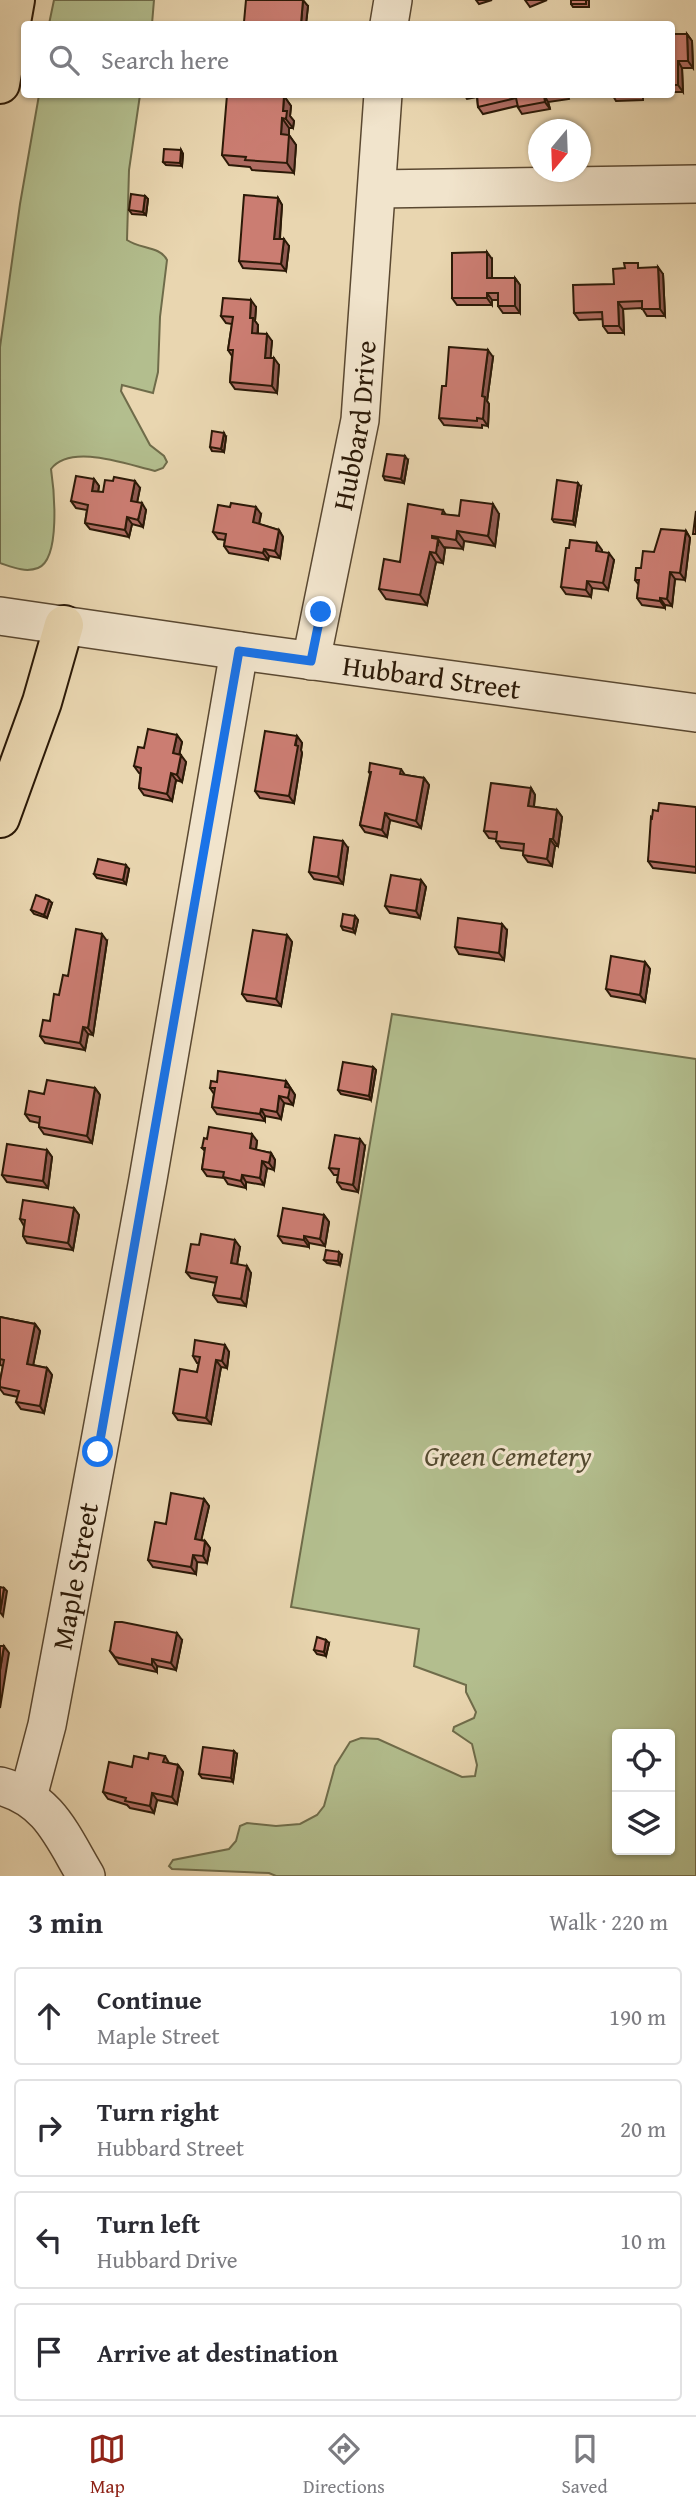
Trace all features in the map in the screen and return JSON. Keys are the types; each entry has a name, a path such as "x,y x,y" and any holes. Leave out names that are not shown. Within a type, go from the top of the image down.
{"highway":[{"path":"0,84 15,0"},
{"path":"0,818 52,672 64,625"}],"street":[{"path":"390,21 393,0"},
{"name":"Hubbard Drive","path":"311,661 360,420 383,98"},
{"path":"377,188 696,184"},
{"name":"Hubbard Street","path":"0,616 696,713"},
{"name":"Maple Street","path":"14,1792 44,1735 153,1152 239,651"},
{"path":"14,1792 42,1807 86,1876"}],"green space":[{"path":"54,0 154,0 152,21 50,21"},
{"path":"38,98 140,98 129,170 127,240 160,252 167,260 160,317 158,372 153,393 122,385 121,391 150,445 164,456 167,462 163,468 155,471 100,458 60,461 51,469 54,523 50,552 38,568 28,570 0,563 0,347"},
{"name":"Green Cemetery","path":"392,1014 696,1059 696,1876 276,1876 269,1873 172,1869 169,1866 173,1860 229,1849 236,1841 240,1826 247,1823 276,1826 300,1824 317,1815 324,1806 335,1766 350,1742 361,1738 378,1739 462,1777 475,1776 477,1765 472,1744 453,1731 454,1727 474,1718 476,1712 466,1692 466,1685 414,1666 419,1629 291,1607"}],"building":[{"path":"246,0 303,0 301,21 244,21"},
{"path":"571,0 586,0 586,4 571,4"},
{"path":"675,34 687,34 688,61 678,61 678,85 675,85"},
{"path":"227,98 284,98 283,111 287,111 286,119 282,118 281,134 289,135 287,163 245,160 246,157 222,155"},
{"path":"477,98 516,98 478,107"},
{"path":"516,98 544,98 545,102 518,107"},
{"path":"164,149 181,150 180,163 163,162"},
{"path":"131,194 145,196 143,212 129,210"},
{"path":"244,195 278,198 274,239 284,239 281,264 239,261"},
{"path":"487,252 487,278 515,278 515,306 498,306 498,293 487,293 487,298 452,298 452,253"},
{"path":"624,263 638,263 638,268 658,267 660,309 642,309 642,301 618,302 619,326 603,326 602,312 574,313 573,285 614,284 613,269 625,268"},
{"path":"223,298 251,300 252,333 267,334 265,358 274,358 272,386 230,382 233,350 228,350 233,317 221,316"},
{"path":"449,347 488,350 482,396 485,397 483,419 477,418 477,421 439,418 442,386 446,386"},
{"path":"212,431 224,433 221,449 210,447"},
{"path":"387,454 405,456 401,479 383,476"},
{"path":"76,476 94,479 92,491 103,492 105,480 113,481 114,477 135,481 131,501 142,503 138,520 127,517 125,530 85,523 88,505 71,501"},
{"path":"557,480 578,483 573,521 552,519"},
{"path":"461,500 493,504 488,536 457,531 456,540 432,536 438,539 436,553 430,552 420,595 379,589 384,559 400,562 408,504 443,510 442,514 459,516"},
{"path":"231,503 256,507 253,522 279,530 275,551 264,549 263,553 224,546 226,534 213,532 218,505 230,507"},
{"path":"696,511 696,534 693,534"},
{"path":"661,529 686,531 680,573 670,572 667,599 660,598 660,601 637,598 639,580 635,580 636,568 641,568 643,551 654,552"},
{"path":"570,540 597,543 596,551 609,553 603,583 587,581 586,590 561,587 566,548 569,548"},
{"path":"148,729 177,735 173,753 181,755 177,775 171,773 167,794 139,788 141,768 134,766 138,747 144,748"},
{"path":"265,731 297,736 295,745 298,746 289,796 255,791"},
{"path":"370,763 401,769 400,774 424,778 416,821 385,813 382,830 360,825 371,772"},
{"path":"491,783 531,788 528,806 557,810 547,859 523,855 524,844 496,841 497,832 484,831"},
{"path":"659,803 696,807 696,867 648,861 651,817 653,810 658,811"},
{"path":"314,837 343,841 338,877 309,872"},
{"path":"98,859 126,865 123,880 94,874"},
{"path":"391,875 421,880 416,911 385,906"},
{"path":"36,895 49,900 44,915 31,910"},
{"path":"343,914 355,916 353,929 341,926"},
{"path":"458,918 502,924 499,953 455,947"},
{"path":"76,929 102,934 88,1028 83,1027 80,1043 40,1036 43,1020 50,1021 54,994 59,995 63,975 68,976"},
{"path":"253,930 287,935 276,999 242,994"},
{"path":"611,956 645,962 640,995 606,989"},
{"path":"343,1062 373,1067 369,1096 338,1090"},
{"path":"218,1071 286,1081 285,1087 290,1088 288,1098 279,1096 277,1112 261,1109 260,1114 212,1107 215,1088 210,1088 211,1081 217,1082"},
{"path":"47,1080 95,1088 87,1136 39,1127 40,1117 25,1114 29,1091 44,1094"},
{"path":"209,1127 252,1134 250,1148 271,1153 269,1163 262,1161 260,1178 242,1175 241,1181 223,1177 224,1172 202,1169 205,1148 202,1148"},
{"path":"335,1135 360,1139 353,1185 337,1182 339,1169 329,1168"},
{"path":"7,1144 47,1150 43,1181 2,1175"},
{"path":"23,1200 74,1208 68,1243 23,1236 25,1220 20,1219"},
{"path":"283,1208 324,1215 320,1239 304,1236 304,1240 278,1236"},
{"path":"201,1234 235,1240 231,1263 247,1266 241,1299 213,1295 217,1277 186,1272 191,1244 199,1245"},
{"path":"326,1250 339,1252 338,1261 324,1260"},
{"path":"0,1317 35,1324 27,1364 47,1368 40,1406 16,1402 19,1391 0,1387 4,1360 0,1359"},
{"path":"195,1340 225,1345 222,1361 216,1360 206,1418 173,1413 180,1369 197,1372 200,1357 193,1356"},
{"path":"171,1493 204,1499 195,1539 205,1541 203,1556 193,1555 191,1567 148,1560 155,1522 166,1524"},
{"path":"0,1587 4,1588 0,1612"},
{"path":"115,1622 177,1633 171,1663 152,1659 152,1665 115,1657 110,1651"},
{"path":"317,1637 326,1640 324,1652 314,1650"},
{"path":"0,1646 4,1646 0,1670"},
{"path":"203,1747 234,1751 231,1778 199,1774"},
{"path":"149,1753 165,1756 163,1762 178,1765 172,1797 152,1793 150,1806 125,1801 126,1798 103,1792 109,1762 132,1767 134,1756 148,1759"}],"route":[{"path":"98,1452 239,651 311,661 321,612"}]}
